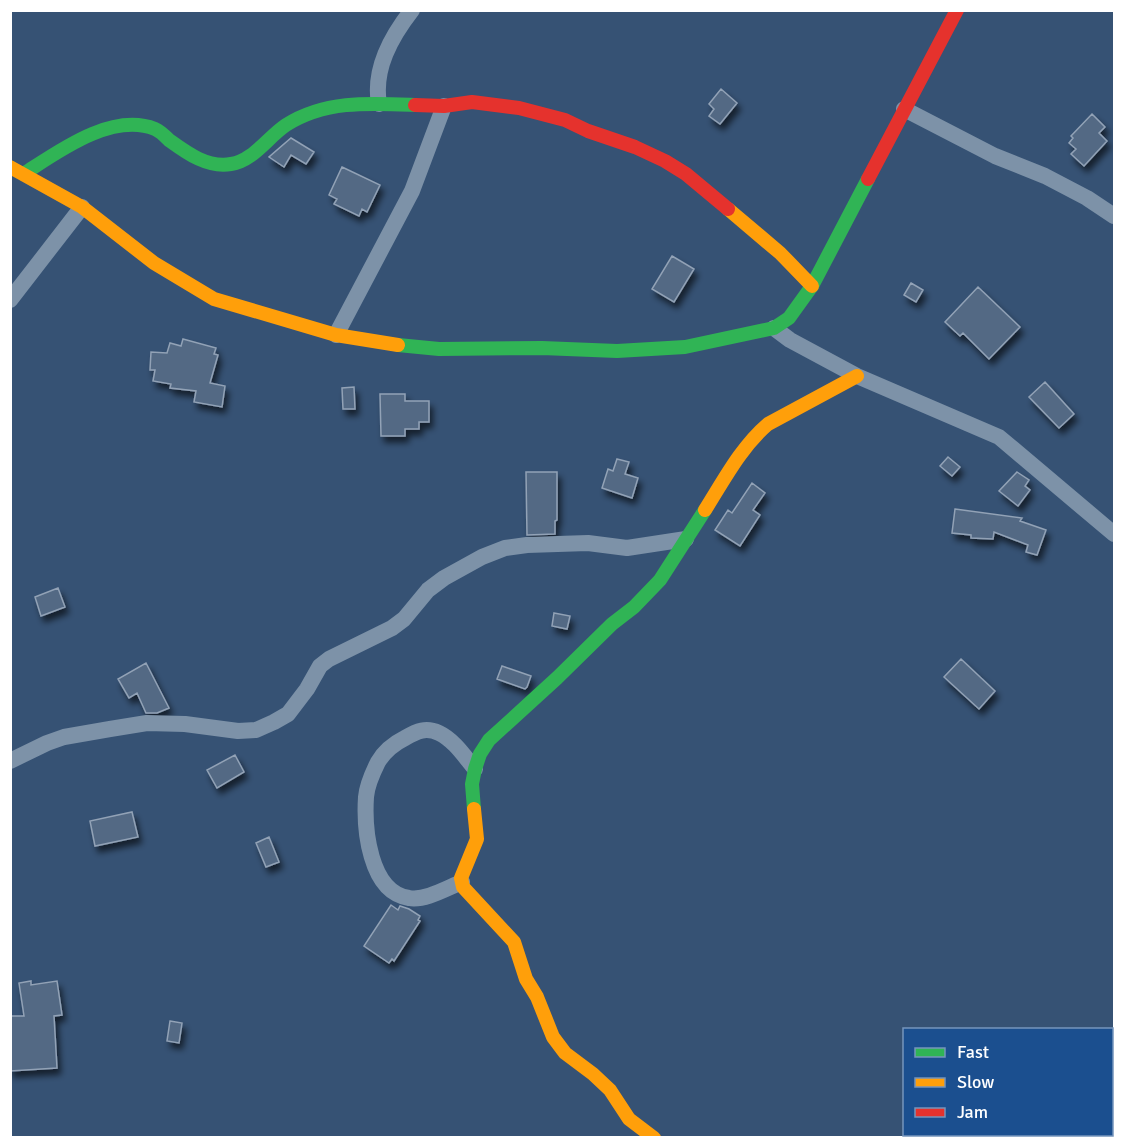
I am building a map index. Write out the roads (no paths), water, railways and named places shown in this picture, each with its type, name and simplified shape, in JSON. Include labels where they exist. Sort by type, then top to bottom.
[{"type":"street","points":[[379,104],[378,80],[388,48],[394,33],[412,10]]},
{"type":"street","points":[[10,167],[82,207],[154,262],[214,298],[336,335],[378,343],[439,349],[542,348],[616,351],[685,347],[774,328],[789,318],[812,286],[957,10]]},
{"type":"street","points":[[24,173],[71,144],[96,132],[129,125],[155,129],[174,145],[199,160],[218,165],[229,165],[243,160],[286,125],[321,109],[350,103],[444,106],[472,102],[519,108],[548,114],[666,161],[686,174],[780,253],[812,286]]},
{"type":"street","points":[[336,335],[412,191],[444,106]]},
{"type":"street","points":[[904,109],[995,156],[1045,176],[1087,198],[1114,216]]},
{"type":"street","points":[[10,300],[82,207]]},
{"type":"street","points":[[774,328],[790,340],[857,376],[999,437],[1114,534]]},
{"type":"street","points":[[654,1137],[629,1119],[610,1090],[565,1053],[553,1037],[537,997],[526,979],[514,942],[462,887],[461,878],[477,839],[472,784],[475,769],[480,754],[489,740],[612,624],[634,607],[660,580],[738,458],[756,434],[768,424],[857,376]]},
{"type":"street","points":[[10,761],[55,740],[147,723],[214,727],[238,731],[256,730],[288,714],[307,689],[320,666],[329,659],[392,628],[404,619],[428,590],[444,578],[482,557],[505,548],[588,543],[627,548],[686,539]]},
{"type":"street","points":[[462,882],[411,899],[401,896],[386,885],[373,863],[367,838],[366,795],[379,760],[395,743],[416,732],[429,729],[442,734],[475,769]]}]
